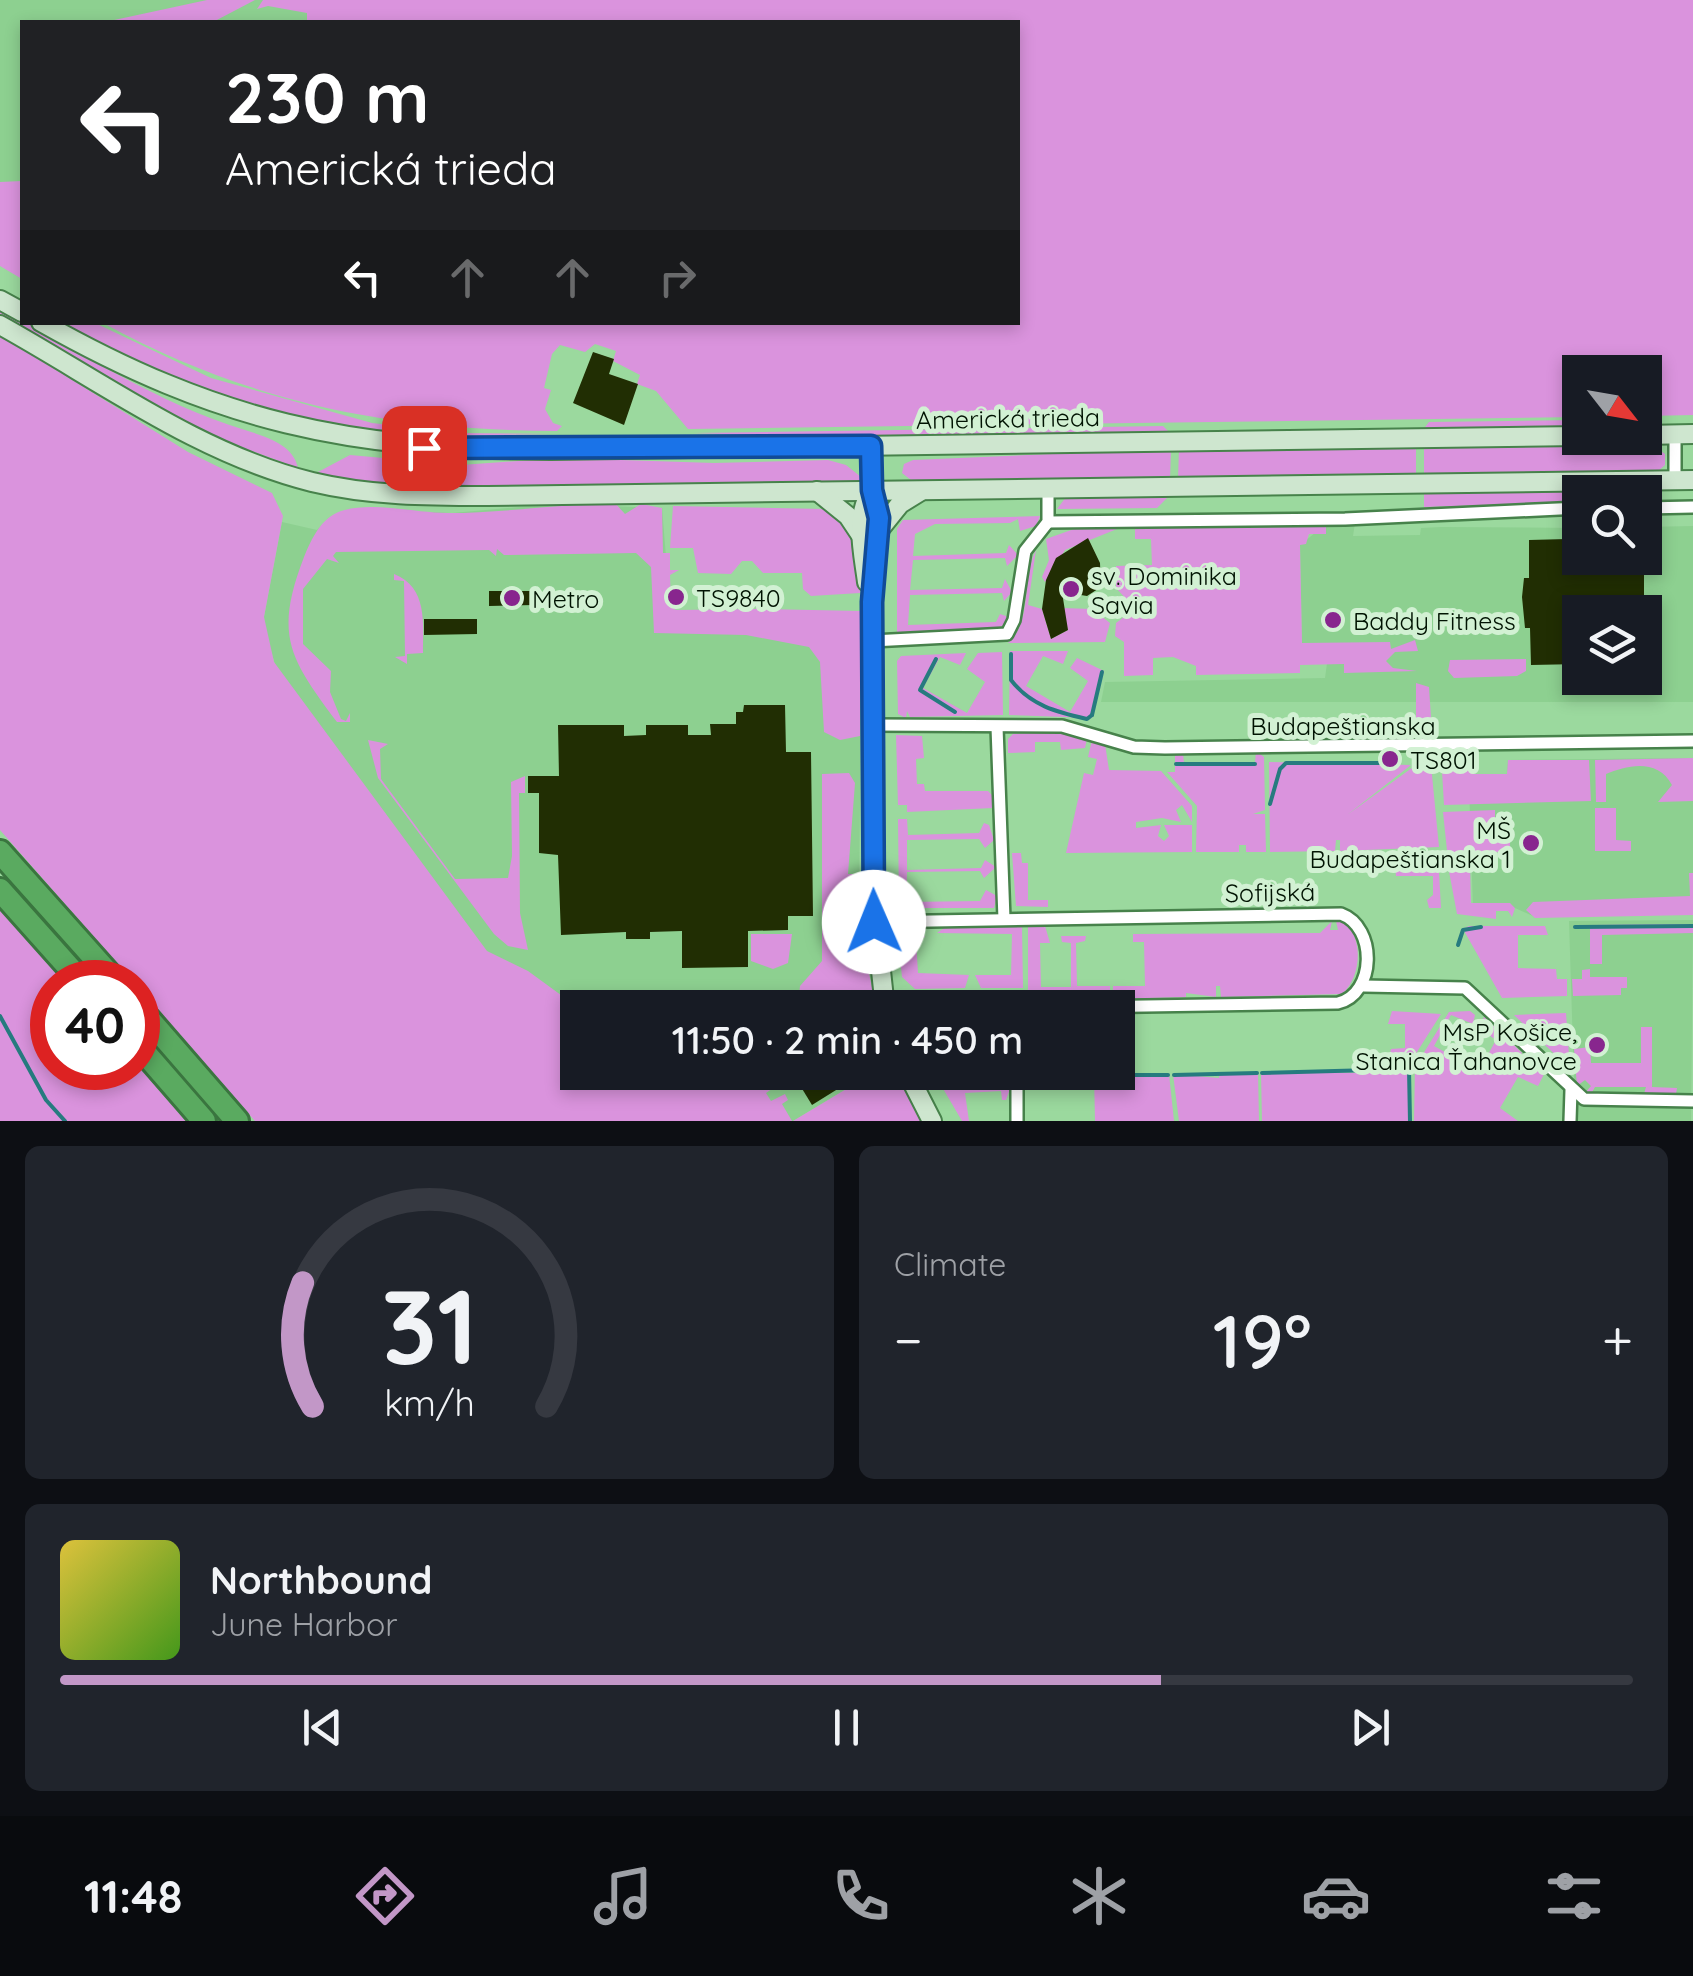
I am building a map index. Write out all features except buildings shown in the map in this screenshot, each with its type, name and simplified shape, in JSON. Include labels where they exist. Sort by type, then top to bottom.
[{"type":"highway","points":[[0,852],[96,960]]},
{"type":"highway","points":[[0,890],[62,960]]},
{"type":"highway","points":[[160,1032],[236,1121]]},
{"type":"highway","points":[[160,1070],[204,1121]]},
{"type":"street","points":[[0,325],[193,436],[312,482],[370,492],[442,496],[1684,480],[1684,434]]},
{"type":"street","name":"Americká trieda","points":[[47,325],[206,402],[359,440],[476,450],[1562,436]]},
{"type":"street","points":[[871,446],[874,922],[883,990]]},
{"type":"street","points":[[872,641],[1004,636],[1013,626],[1025,551],[1048,522],[1048,490]]},
{"type":"street","points":[[870,534],[900,504],[922,491]]},
{"type":"street","points":[[817,492],[870,534]]},
{"type":"street","points":[[1662,507],[1693,507]]},
{"type":"street","points":[[1048,522],[1345,518],[1562,509]]},
{"type":"street","name":"Budapeštianska","points":[[872,725],[1062,726],[1134,747],[1164,748],[1693,742]]},
{"type":"street","points":[[997,727],[1004,918]]},
{"type":"street","name":"Sofijská","points":[[874,922],[1341,914],[1357,922],[1363,932],[1364,986]]},
{"type":"street","points":[[1135,1006],[1338,1003],[1357,996],[1364,986],[1465,988],[1571,1090],[1596,1100],[1693,1102]]},
{"type":"street","points":[[916,1090],[932,1121]]},
{"type":"street","points":[[1016,1121],[1017,1090]]},
{"type":"street","points":[[1570,1121],[1571,1090]]},
{"type":"shaded area","points":[[0,0],[325,0],[330,20],[20,20],[20,197],[0,187]]},
{"type":"shaded area","points":[[207,0],[255,0],[217,20],[114,20]]},
{"type":"shaded area","points":[[263,0],[1693,0],[1693,415],[1662,416],[1662,355],[1562,355],[1562,417],[688,429],[656,391],[637,384],[640,375],[613,361],[616,351],[595,344],[585,352],[560,345],[552,354],[544,388],[551,390],[545,409],[553,423],[562,426],[557,431],[379,418],[268,393],[158,351],[107,325],[1020,325],[1020,20],[307,20],[307,13],[268,6],[257,9]]},
{"type":"shaded area","points":[[20,181],[20,278],[0,266],[0,182]]},
{"type":"shaded area","points":[[0,308],[20,319],[20,325],[30,325],[150,391],[278,443],[291,453],[298,468],[208,435],[0,315]]},
{"type":"shaded area","points":[[62,325],[99,325],[211,378],[372,423],[457,433],[552,434],[391,437],[259,409],[147,368]]},
{"type":"shaded area","points":[[0,335],[188,452],[272,493],[283,516],[264,617],[274,662],[487,951],[528,971],[560,994],[560,1090],[770,1090],[766,1093],[771,1101],[785,1094],[788,1100],[782,1104],[792,1121],[255,1121],[160,1013],[160,960],[114,960],[0,830]]},
{"type":"shaded area","points":[[1562,420],[1562,428],[1423,430],[1429,422]]},
{"type":"shaded area","points":[[1163,426],[1170,433],[859,438],[693,433]]},
{"type":"shaded area","points":[[1562,444],[1562,455],[1662,455],[1662,452],[1665,465],[1657,472],[1424,476],[1424,446]]},
{"type":"shaded area","points":[[1416,447],[1416,476],[1178,480],[1179,449]]},
{"type":"shaded area","points":[[1171,449],[1170,480],[915,483],[902,473],[904,464],[913,460]]},
{"type":"shaded area","points":[[350,455],[461,465],[560,458],[714,463],[828,460],[846,465],[861,477],[859,483],[404,489],[328,478],[318,472]]},
{"type":"shaded area","points":[[1562,490],[1562,503],[1424,507],[1424,492]]},
{"type":"shaded area","points":[[1169,496],[1157,508],[1057,509],[1066,497]]},
{"type":"shaded area","points":[[615,503],[625,514],[641,504],[662,508],[663,553],[670,553],[670,570],[679,570],[670,575],[671,606],[676,610],[756,609],[757,603],[763,603],[764,609],[860,611],[860,736],[840,740],[824,732],[820,662],[809,647],[746,635],[654,633],[651,567],[636,553],[504,555],[497,549],[496,556],[489,550],[336,552],[333,556],[339,563],[327,559],[303,589],[303,644],[331,671],[330,692],[341,719],[346,721],[350,713],[350,722],[337,722],[307,680],[291,645],[290,607],[304,557],[314,536],[334,514],[367,507],[448,513]]},
{"type":"shaded area","points":[[553,504],[662,508],[671,618],[862,616],[859,896],[873,990],[560,990],[560,999],[488,961],[278,675],[263,622],[282,522],[317,530],[332,516],[351,509],[452,513]]},
{"type":"shaded area","points":[[673,506],[824,509],[843,525],[855,545],[861,568],[860,593],[811,596],[803,589],[802,573],[763,573],[752,561],[742,561],[731,574],[698,573],[693,548],[670,548]]},
{"type":"shaded area","points":[[1040,516],[1036,526],[1020,531],[1018,519],[1010,523],[935,524],[915,534],[913,556],[1006,553],[1009,545],[1018,555],[1007,566],[1005,558],[913,560],[910,590],[1002,588],[1005,579],[1012,592],[1004,601],[1002,593],[910,595],[908,625],[996,622],[1000,614],[1008,622],[994,631],[897,632],[897,529],[903,520]]},
{"type":"shaded area","points":[[1326,523],[1326,534],[1309,534],[1306,544],[1300,545],[1302,643],[1390,642],[1391,649],[1415,640],[1418,651],[1395,652],[1386,661],[1393,668],[1417,671],[1344,673],[1344,664],[1300,665],[1300,673],[1196,675],[1196,666],[1173,657],[1153,658],[1153,675],[1124,676],[1124,642],[1115,636],[1116,623],[1128,614],[1130,603],[1116,588],[1116,566],[1152,565],[1151,539],[1135,539],[1135,527]]},
{"type":"shaded area","points":[[1355,523],[1353,536],[1420,535],[1421,528],[1441,527],[1562,528],[1562,575],[1662,575],[1662,527],[1693,526],[1693,702],[1101,702],[1105,682],[1325,678],[1328,656],[1302,644],[1300,545],[1326,524]]},
{"type":"shaded area","points":[[1122,527],[1065,550],[1045,582],[1042,577],[1049,560],[1046,539],[1074,529]]},
{"type":"shaded area","points":[[1036,550],[1028,605],[1042,609],[1051,639],[1068,630],[1062,608],[1092,609],[1110,623],[1105,642],[1008,643],[1021,623]]},
{"type":"shaded area","points":[[394,574],[405,580],[413,588],[421,608],[423,653],[407,654],[407,664],[395,657],[405,656],[404,581],[394,580]]},
{"type":"shaded area","points":[[1010,651],[1068,651],[1063,664],[1043,656],[1026,686],[1070,712],[1088,681],[1070,668],[1077,658],[1104,671],[1092,718],[1009,715]]},
{"type":"shaded area","points":[[1002,652],[1003,715],[910,717],[907,711],[906,718],[898,714],[897,661],[901,656],[966,653],[960,665],[940,657],[923,688],[967,713],[985,682],[967,669],[978,653]]},
{"type":"shaded area","points":[[1526,659],[1526,671],[1517,676],[1454,678],[1448,671],[1450,660]]},
{"type":"shaded area","points":[[1416,683],[1429,687],[1432,733],[1426,738],[1401,738],[1394,731],[1416,725]]},
{"type":"shaded area","points":[[1061,731],[1087,739],[1085,748],[1061,750],[1060,742],[1035,742],[1035,752],[1008,753],[1008,739],[1013,734]]},
{"type":"shaded area","points":[[896,735],[922,736],[924,758],[916,759],[917,784],[924,784],[925,791],[988,791],[993,796],[993,808],[907,812],[907,805],[898,805]]},
{"type":"shaded area","points":[[368,740],[388,744],[380,749],[381,779],[455,879],[508,878],[512,856],[511,782],[525,776],[525,793],[519,793],[520,913],[528,950],[508,946],[494,934],[378,778]]},
{"type":"shaded area","points":[[1092,740],[1105,744],[1109,770],[1161,771],[1192,806],[1192,822],[1182,805],[1176,810],[1181,822],[1162,818],[1136,822],[1136,828],[1161,825],[1158,836],[1164,841],[1169,836],[1164,825],[1192,825],[1192,852],[1066,853],[1084,773],[1093,775],[1097,759],[1088,757]]},
{"type":"shaded area","points":[[1256,751],[1264,757],[1265,810],[1253,814],[1265,814],[1266,852],[1246,852],[1246,845],[1239,845],[1239,852],[1196,852],[1197,806],[1167,772],[1175,772],[1175,755],[1183,754],[1184,763],[1255,763]]},
{"type":"shaded area","points":[[1441,754],[1458,755],[1459,765],[1472,765],[1473,774],[1507,774],[1508,760],[1589,760],[1591,801],[1444,805]]},
{"type":"shaded area","points":[[1693,758],[1693,913],[1535,917],[1515,908],[1473,909],[1469,785],[1507,777],[1508,760]]},
{"type":"shaded area","points":[[1693,758],[1693,801],[1658,802],[1672,785],[1659,771],[1642,766],[1606,774],[1606,802],[1596,802],[1595,760]]},
{"type":"shaded area","points":[[1269,762],[1411,765],[1347,815],[1416,765],[1431,765],[1439,847],[1340,851],[1340,840],[1336,840],[1335,851],[1270,852]]},
{"type":"shaded area","points":[[849,773],[855,783],[848,874],[853,874],[853,896],[872,990],[800,990],[822,961],[822,774]]},
{"type":"shaded area","points":[[1595,808],[1616,808],[1616,840],[1631,841],[1631,851],[1595,851]]},
{"type":"shaded area","points":[[1495,810],[1495,842],[1510,842],[1510,852],[1481,852],[1481,861],[1448,860],[1443,812]]},
{"type":"shaded area","points":[[898,819],[907,819],[908,835],[979,833],[984,823],[989,825],[994,840],[985,848],[979,839],[907,840],[907,870],[981,868],[985,860],[996,867],[984,878],[980,871],[907,872],[906,902],[980,901],[986,890],[997,896],[994,908],[899,908]]},
{"type":"shaded area","points":[[1012,853],[1021,853],[1022,863],[1028,863],[1028,900],[1048,900],[1048,907],[1016,906]]},
{"type":"shaded area","points":[[1379,854],[1438,855],[1441,908],[1429,908],[1427,900],[1433,895],[1433,876],[1396,876],[1395,867],[1377,868]]},
{"type":"shaded area","points":[[1470,865],[1471,903],[1510,903],[1515,908],[1512,917],[1508,911],[1496,911],[1496,919],[1457,914],[1448,866]]},
{"type":"shaded area","points":[[1689,873],[1693,873],[1693,915],[1535,918],[1526,910],[1533,902],[1690,896]]},
{"type":"shaded area","points":[[0,910],[44,960],[30,960],[30,1090],[159,1090],[186,1121],[0,1121]]},
{"type":"shaded area","points":[[1693,920],[1691,1121],[1570,1121],[1571,1090],[1564,1082],[1574,1080],[1569,921]]},
{"type":"shaded area","points":[[1332,921],[1330,930],[1338,930],[1336,921],[1345,923],[1355,939],[1356,969],[1342,994],[1221,997],[1220,986],[1216,986],[1216,997],[1186,993],[1186,997],[1135,998],[1135,990],[1113,990],[1113,986],[1145,986],[1144,942],[1133,942],[1133,934],[1320,933]]},
{"type":"shaded area","points":[[1693,924],[1693,933],[1602,935],[1602,964],[1590,964],[1590,925]]},
{"type":"shaded area","points":[[1028,925],[1045,926],[1050,943],[1040,943],[1041,987],[1071,987],[1071,943],[1062,942],[1061,936],[1086,936],[1085,941],[1076,943],[1077,986],[1110,986],[1110,990],[1028,990]]},
{"type":"shaded area","points":[[947,926],[1022,926],[1023,988],[981,988],[975,975],[1011,975],[1012,934],[937,933]]},
{"type":"shaded area","points":[[1545,926],[1548,935],[1518,935],[1518,968],[1556,969],[1557,979],[1567,979],[1567,996],[1502,998],[1463,929]]},
{"type":"shaded area","points":[[916,927],[925,937],[916,940],[918,973],[969,975],[965,988],[915,989],[902,977],[897,928]]},
{"type":"shaded area","points":[[751,934],[792,934],[788,963],[773,969],[751,961]]},
{"type":"shaded area","points":[[1590,969],[1590,977],[1627,977],[1627,988],[1621,988],[1621,995],[1573,996],[1572,979],[1582,979],[1582,970]]},
{"type":"shaded area","points":[[1392,1011],[1441,1014],[1410,1063],[1388,1064],[1391,1049],[1405,1048],[1405,1024],[1388,1024]]},
{"type":"shaded area","points":[[1470,1011],[1475,1015],[1473,1024],[1451,1015],[1434,1046],[1479,1071],[1496,1040],[1479,1028],[1484,1017],[1522,1053],[1519,1067],[1527,1071],[1532,1063],[1544,1074],[1538,1086],[1518,1077],[1500,1108],[1518,1121],[1414,1121],[1415,1067],[1449,1012]]},
{"type":"shaded area","points":[[1566,1013],[1570,1069],[1514,1015]]},
{"type":"shaded area","points":[[1641,1027],[1652,1027],[1652,1087],[1677,1088],[1676,1094],[1643,1097],[1646,1087],[1595,1087],[1590,1096],[1585,1093],[1591,1086],[1585,1080],[1577,1086],[1574,1049],[1590,1047],[1591,1063],[1641,1063]]},
{"type":"shaded area","points":[[1409,1068],[1411,1121],[1262,1121],[1261,1072],[1371,1073],[1371,1069]]},
{"type":"shaded area","points":[[1258,1072],[1259,1121],[1179,1121],[1173,1074],[1219,1078],[1220,1073]]},
{"type":"shaded area","points":[[1135,1074],[1169,1074],[1174,1121],[1095,1121],[1094,1090],[1135,1090]]},
{"type":"shaded area","points":[[701,1090],[845,1090],[793,1121]]},
{"type":"shaded area","points":[[845,1090],[907,1090],[922,1121],[793,1121]]},
{"type":"shaded area","points":[[944,1090],[1010,1090],[1006,1100],[1002,1100],[1001,1091],[965,1093],[969,1121],[962,1121]]},
{"type":"waterway","points":[[1011,654],[1011,680],[1027,696],[1065,714],[1087,719],[1092,715]]},
{"type":"waterway","points":[[936,659],[920,690],[955,712]]},
{"type":"waterway","points":[[1092,715],[1102,672]]},
{"type":"waterway","points":[[1270,804],[1280,769],[1286,763],[1393,763]]},
{"type":"waterway","points":[[1176,764],[1255,764]]},
{"type":"waterway","points":[[1575,927],[1693,926]]},
{"type":"waterway","points":[[1458,945],[1463,930],[1481,927]]},
{"type":"waterway","points":[[0,1016],[46,1100],[65,1121]]},
{"type":"waterway","points":[[1262,1073],[1409,1069],[1410,1121]]},
{"type":"waterway","points":[[1174,1075],[1257,1073]]},
{"type":"waterway","points":[[1135,1075],[1168,1075]]},
{"type":"place","name":"sv. Dominika Savia","points":[[1071,589]]},
{"type":"place","name":"TS9840","points":[[676,597]]},
{"type":"place","name":"Metro","points":[[512,598]]},
{"type":"place","name":"Baddy Fitness","points":[[1333,620]]},
{"type":"place","name":"TS801","points":[[1390,759]]},
{"type":"place","name":"MŠ Budapeštianska 1","points":[[1531,843]]},
{"type":"place","name":"MsP Košice, Stanica Ťahanovce","points":[[1597,1045]]},
{"type":"route","points":[[424,448],[871,446],[872,490],[879,518],[872,602],[874,922]]}]
